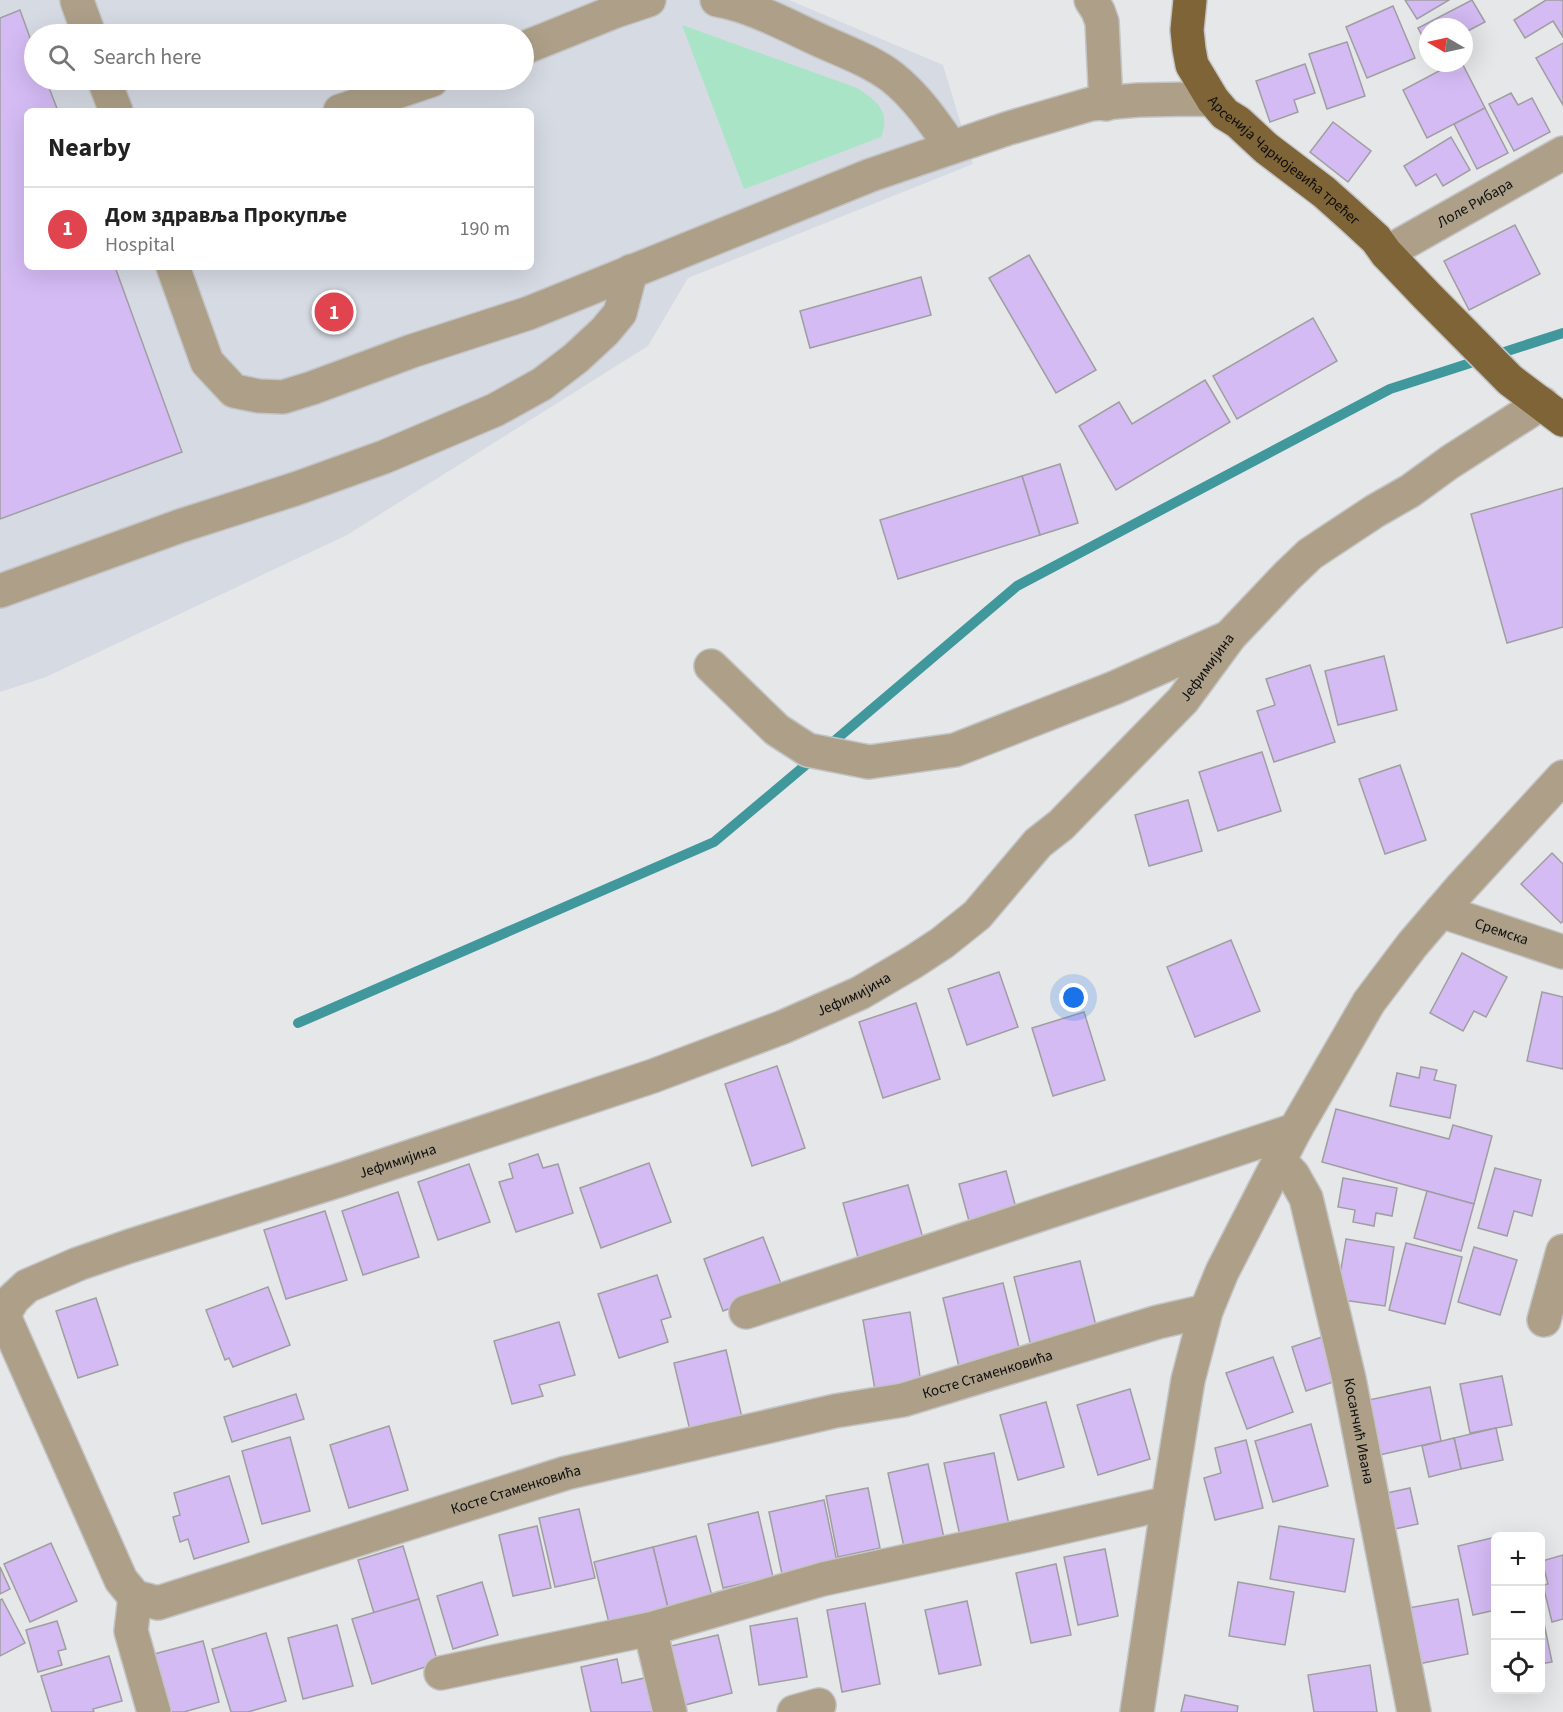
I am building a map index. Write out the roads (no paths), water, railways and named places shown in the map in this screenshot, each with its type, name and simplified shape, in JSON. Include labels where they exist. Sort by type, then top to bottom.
[{"type":"main road","name":"Арсенија Чарнојевића трећег","points":[[1190,0],[1187,30],[1192,65],[1213,100],[1225,114],[1238,122],[1266,148],[1324,192],[1352,217],[1376,239],[1427,297],[1510,380],[1553,411]]},
{"type":"street","points":[[534,44],[649,0]]},
{"type":"street","points":[[717,0],[757,12],[874,66],[893,78],[913,97],[951,147]]},
{"type":"street","points":[[1091,0],[1102,22],[1106,104]]},
{"type":"street","points":[[77,1],[85,24]]},
{"type":"street","points":[[109,90],[115,108]]},
{"type":"street","points":[[349,108],[402,90]]},
{"type":"street","points":[[174,270],[207,362],[234,391],[259,396],[283,397],[530,312],[849,183],[951,147],[1091,104],[1139,100],[1213,100]]},
{"type":"street","name":"Лоле Рибара","points":[[1386,253],[1563,153]]},
{"type":"street","points":[[0,591],[180,526],[373,461],[495,410],[542,384],[576,358],[605,331],[620,313],[631,271]]},
{"type":"street","name":"Јефимијина","points":[[2,1319],[13,1299],[27,1286],[78,1264],[653,1076],[783,1027],[884,980],[942,943],[977,915],[1038,843],[1061,825],[1183,700],[1230,636],[1310,554],[1410,491],[1459,456],[1553,411]]},
{"type":"street","points":[[711,666],[777,730],[808,750],[869,762],[955,750],[1114,688],[1230,636]]},
{"type":"street","points":[[1137,1712],[1188,1380],[1206,1311],[1222,1272],[1295,1130],[1369,1002],[1441,911],[1563,777]]},
{"type":"street","name":"Сремска","points":[[1441,911],[1563,952]]},
{"type":"street","points":[[746,1312],[1295,1130]]},
{"type":"street","name":"Косанчић Ивана","points":[[1279,1160],[1293,1174],[1306,1198],[1349,1379],[1414,1712]]},
{"type":"street","points":[[1544,1320],[1563,1251]]},
{"type":"street","name":"Косте Стаменковића","points":[[135,1597],[158,1603],[566,1473],[835,1411],[903,1400],[1158,1322],[1206,1311]]},
{"type":"street","points":[[2,1319],[121,1580],[135,1597],[131,1631],[154,1712]]},
{"type":"street","points":[[441,1673],[650,1629],[823,1579],[1168,1503]]},
{"type":"street","points":[[650,1629],[670,1712]]},
{"type":"waterway","points":[[826,748],[1017,586],[1390,389],[1563,333]]},
{"type":"waterway","points":[[298,1023],[714,842],[814,758]]},
{"type":"place","name":"Дом здравља Прокупље","points":[[334,312]]}]
